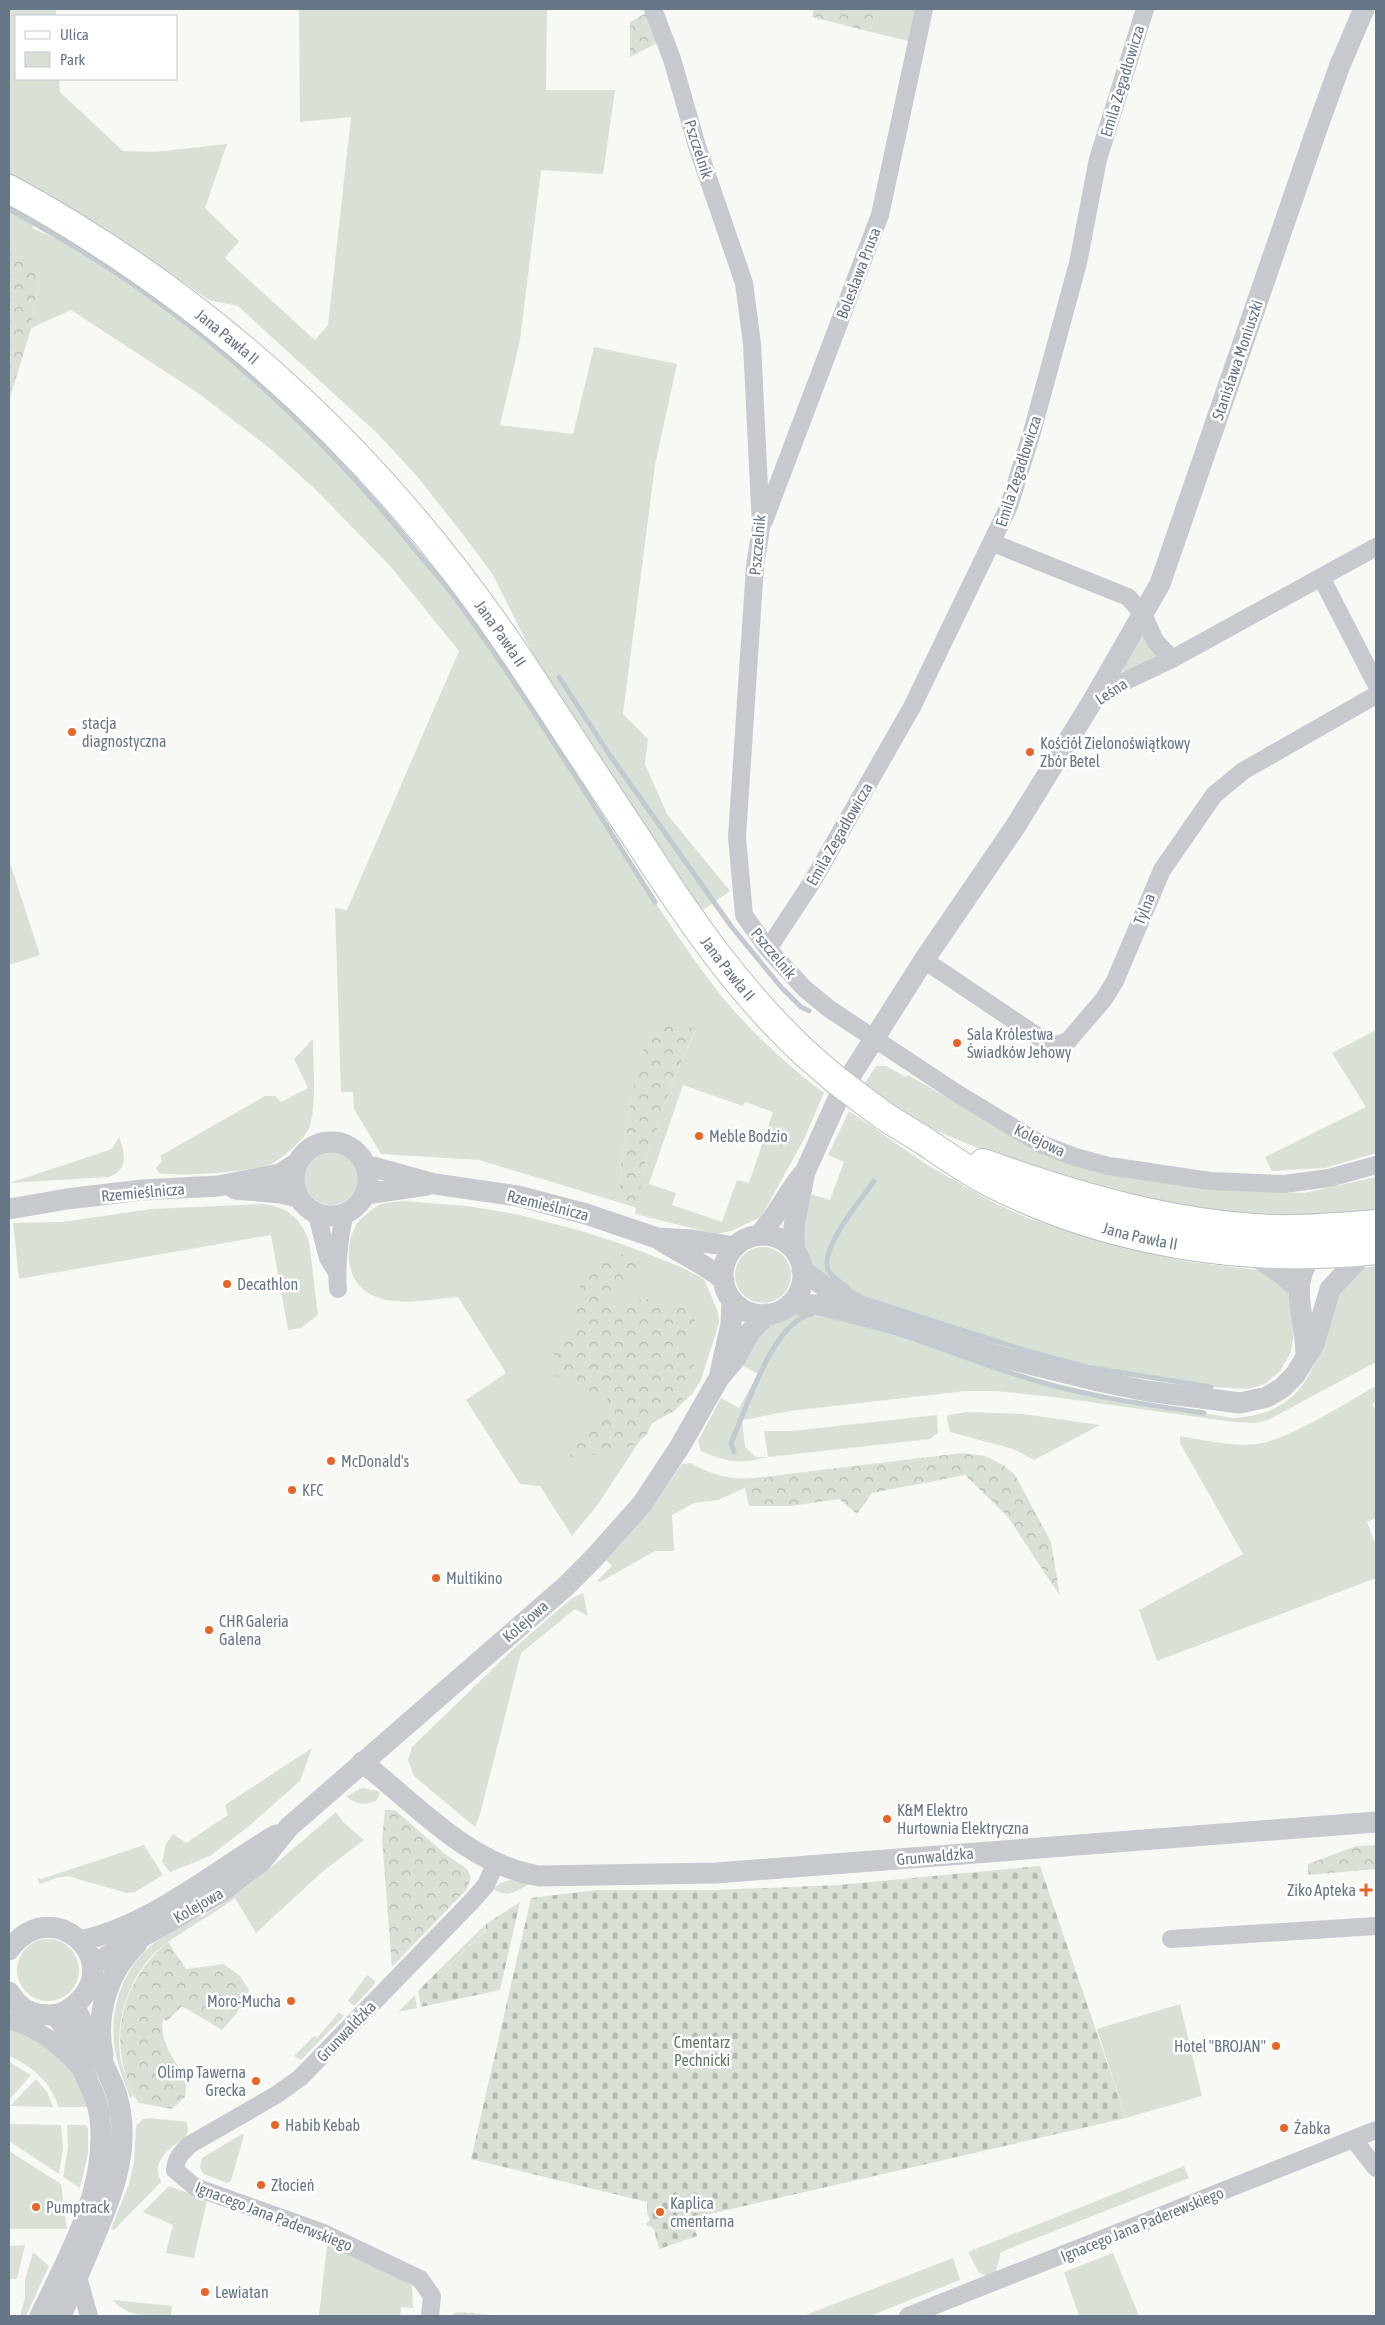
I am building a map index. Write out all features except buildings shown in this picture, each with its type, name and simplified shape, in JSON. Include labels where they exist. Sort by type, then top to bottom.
[{"type":"main road","name":"Jana Pawła II","points":[[9,189],[81,230],[139,268],[202,314],[270,370],[359,456],[409,512],[478,601],[675,897],[712,949],[768,1016],[806,1054],[836,1080],[884,1116],[978,1176],[1054,1212],[1089,1224],[1160,1241],[1251,1253],[1312,1254],[1371,1251]]},
{"type":"main road","name":"Jana Pawła II","points":[[926,1142],[1040,1183],[1141,1211],[1203,1222],[1283,1229],[1337,1228],[1376,1224]]},
{"type":"street","name":"Pszczelnik","points":[[653,9],[744,283],[752,344],[761,528],[755,566],[737,837],[744,915],[768,949],[804,988],[828,1008],[874,1038]]},
{"type":"street","name":"Bolesława Prusa","points":[[761,528],[880,215],[924,9]]},
{"type":"street","name":"Emila Zegadłowicza","points":[[768,949],[812,882],[902,724],[977,570],[993,543],[1009,506],[1032,432],[1078,263],[1098,159],[1145,9]]},
{"type":"street","name":"Stanisława Moniuszki","points":[[1092,702],[1160,584],[1314,137],[1364,9]]},
{"type":"street","points":[[993,543],[1128,597],[1143,614],[1155,641],[1172,659]]},
{"type":"street","name":"Leśna","points":[[874,1038],[924,960],[1015,827],[1092,702],[1119,684],[1324,582],[1376,547]]},
{"type":"street","points":[[1324,582],[1376,684]]},
{"type":"street","name":"Tylna","points":[[924,960],[1052,1046],[1068,1041],[1104,999],[1115,981],[1162,870],[1214,795],[1243,771],[1376,695]]},
{"type":"street","points":[[794,1250],[784,1241],[772,1236],[759,1235],[746,1239],[735,1247],[727,1258],[723,1270],[724,1280],[732,1300],[748,1312],[767,1314],[785,1308],[801,1288],[802,1270],[794,1250],[794,1226],[805,1172],[837,1102],[874,1038]]},
{"type":"street","name":"Kolejowa","points":[[874,1038],[958,1094],[1042,1144],[1109,1166],[1210,1181],[1284,1184],[1329,1178],[1376,1166]]},
{"type":"street","points":[[330,1141],[344,1144],[357,1152],[366,1165],[369,1179],[366,1194],[357,1206],[345,1214],[334,1217],[317,1215],[305,1207],[298,1197],[293,1180],[297,1163],[305,1152],[317,1144],[330,1141]]},
{"type":"street","name":"Rzemieślnicza","points":[[68,1199],[142,1190],[218,1186],[280,1174],[297,1163]]},
{"type":"street","name":"Rzemieślnicza","points":[[366,1165],[435,1184],[518,1196],[586,1214],[657,1238],[692,1240],[735,1247]]},
{"type":"street","points":[[759,1235],[774,1219],[790,1190],[805,1172]]},
{"type":"street","name":"Rzemieślnicza","points":[[366,1194],[435,1184]]},
{"type":"street","name":"Rzemieślnicza","points":[[218,1186],[254,1192],[280,1193],[298,1197]]},
{"type":"street","points":[[9,1196],[68,1199]]},
{"type":"street","points":[[9,1209],[68,1199]]},
{"type":"street","points":[[317,1215],[328,1258],[337,1280],[341,1230],[345,1214]]},
{"type":"street","points":[[1306,1358],[1305,1327],[1298,1288],[1300,1277],[1312,1254],[1337,1228]]},
{"type":"street","points":[[1283,1229],[1312,1254],[1323,1269],[1330,1289]]},
{"type":"street","name":"Rzemieślnicza","points":[[657,1238],[677,1252],[704,1264],[724,1280]]},
{"type":"street","points":[[790,1304],[817,1305],[844,1311],[875,1314],[983,1351],[1046,1369],[1125,1387],[1231,1402],[1250,1402],[1274,1393],[1296,1376],[1320,1328],[1330,1289],[1371,1251]]},
{"type":"street","points":[[1251,1253],[1282,1274],[1298,1288]]},
{"type":"street","points":[[802,1270],[824,1286],[850,1298],[875,1314]]},
{"type":"street","name":"Kolejowa","points":[[719,1378],[731,1324],[732,1300]]},
{"type":"street","name":"Kolejowa","points":[[92,1965],[223,1891],[261,1862],[289,1827],[566,1586],[593,1560],[642,1504],[679,1448],[719,1378],[736,1359],[750,1332],[767,1314]]},
{"type":"street","name":"Grunwaldzka","points":[[362,1762],[483,1858],[510,1870],[539,1876],[716,1873],[1376,1822]]},
{"type":"street","name":"Kolejowa","points":[[81,1941],[100,1936],[160,1908],[214,1877],[251,1850],[289,1827]]},
{"type":"street","name":"Grunwaldzka","points":[[175,2170],[179,2155],[191,2144],[276,2095],[300,2078],[471,1902],[486,1885],[496,1864]]},
{"type":"street","points":[[9,1950],[17,1938],[41,1926],[58,1927],[67,1930],[81,1941],[86,1948],[92,1965],[91,1983],[85,1995],[65,2011],[43,2015],[11,2006]]},
{"type":"street","points":[[1171,1939],[1376,1926]]},
{"type":"street","points":[[46,2316],[78,2277],[114,2190],[121,2160],[122,2136],[118,2103],[108,2075],[100,2041],[101,2015],[105,1994],[130,1951],[150,1932]]},
{"type":"street","points":[[11,2006],[30,2026],[48,2037],[85,2073]]},
{"type":"street","points":[[65,2011],[108,2075]]},
{"type":"street","points":[[46,2316],[91,2199],[100,2162],[100,2118],[65,2011]]},
{"type":"street","name":"Ignacego Jana Paderewskiego","points":[[908,2316],[1376,2130]]},
{"type":"street","points":[[1354,2140],[1376,2168]]},
{"type":"street","name":"Ignacego Jana Paderwskiego","points":[[175,2170],[195,2187],[322,2232],[420,2279],[432,2296],[430,2316]]},
{"type":"street","points":[[78,2277],[89,2316]]},
{"type":"green space","points":[[9,9],[56,9],[56,15],[15,15],[15,80],[59,80],[60,92],[123,151],[155,152],[227,144],[205,208],[239,241],[225,258],[315,340],[328,325],[351,117],[300,122],[299,9],[547,9],[546,90],[615,90],[603,174],[541,170],[520,340],[500,425],[573,434],[594,347],[677,364],[655,465],[623,714],[648,739],[645,764],[667,814],[730,891],[700,912],[540,669],[493,575],[416,475],[378,434],[238,306],[209,300],[109,231],[9,174]]},
{"type":"green space","points":[[814,9],[875,9],[871,32],[812,17]]},
{"type":"green space","points":[[875,9],[916,9],[908,41],[871,32]]},
{"type":"green space","points":[[648,12],[657,43],[630,57],[630,22]]},
{"type":"green space","points":[[9,204],[38,219],[32,228],[97,258],[180,317],[229,357],[322,443],[366,489],[447,587],[519,691],[662,912],[713,985],[765,1043],[824,1093],[804,1139],[761,1217],[731,1231],[716,1234],[635,1214],[644,1167],[673,1081],[696,1029],[631,1098],[622,1155],[618,1202],[479,1160],[381,1154],[354,1109],[353,1092],[341,1092],[335,908],[347,910],[459,651],[391,567],[315,489],[272,450],[198,393],[71,310],[31,328],[39,277],[9,240]],"holes":[[[683,1085],[743,1106],[745,1102],[773,1112],[749,1183],[737,1180],[722,1222],[672,1205],[676,1193],[649,1184]]]},
{"type":"green space","points":[[9,240],[39,277],[31,329],[9,401]]},
{"type":"green space","points":[[1144,636],[1158,654],[1155,659],[1124,672],[1122,668],[1139,637]]},
{"type":"green space","points":[[9,860],[40,955],[9,965]]},
{"type":"green space","points":[[658,1025],[696,1028],[673,1081],[644,1167],[637,1208],[618,1202],[622,1155],[640,1056]]},
{"type":"green space","points":[[1376,1030],[1376,1153],[1325,1168],[1272,1171],[1265,1157],[1366,1107],[1332,1053]]},
{"type":"green space","points":[[313,1039],[314,1094],[310,1126],[299,1142],[286,1154],[269,1165],[244,1170],[199,1174],[159,1173],[156,1168],[162,1161],[160,1156],[265,1096],[275,1096],[281,1102],[308,1088],[294,1059]]},
{"type":"green space","points":[[876,1066],[886,1066],[906,1077],[908,1075],[955,1102],[1109,1175],[1210,1189],[1304,1193],[1376,1177],[1376,1214],[1312,1219],[1179,1209],[1016,1164],[944,1134],[897,1110],[863,1086]]},
{"type":"green space","points":[[849,1111],[929,1166],[996,1204],[1025,1217],[1127,1249],[1190,1262],[1266,1271],[1282,1281],[1293,1304],[1295,1325],[1291,1352],[1280,1371],[1265,1384],[1249,1389],[1211,1387],[1086,1367],[1027,1351],[862,1298],[813,1266],[801,1241],[811,1194],[830,1200],[844,1162],[828,1155]]},
{"type":"green space","points":[[119,1137],[124,1155],[123,1165],[120,1170],[109,1177],[9,1183],[112,1149]]},
{"type":"green space","points":[[331,1151],[341,1153],[350,1159],[356,1168],[358,1178],[356,1188],[350,1197],[341,1203],[331,1205],[321,1203],[312,1197],[306,1188],[304,1178],[306,1168],[312,1159],[321,1153]]},
{"type":"green space","points":[[404,1201],[467,1206],[516,1214],[578,1230],[622,1244],[681,1267],[704,1279],[718,1312],[719,1323],[701,1380],[692,1394],[677,1408],[651,1421],[634,1443],[639,1442],[598,1504],[572,1536],[540,1486],[520,1484],[466,1400],[506,1373],[458,1297],[404,1302],[384,1299],[365,1291],[353,1276],[350,1266],[349,1246],[351,1236],[357,1224],[377,1206]]},
{"type":"green space","points":[[263,1204],[279,1208],[292,1215],[301,1226],[309,1241],[318,1315],[301,1328],[288,1330],[271,1235],[19,1279],[13,1223],[62,1222],[152,1209]]},
{"type":"green space","points":[[763,1247],[778,1252],[786,1260],[791,1275],[786,1290],[778,1298],[763,1303],[748,1298],[740,1290],[735,1275],[740,1260],[748,1252]]},
{"type":"green space","points":[[633,1250],[643,1259],[641,1265],[613,1301],[628,1302],[647,1299],[688,1304],[695,1320],[686,1351],[694,1364],[693,1383],[676,1410],[652,1423],[647,1434],[639,1442],[613,1453],[569,1457],[608,1399],[552,1374],[558,1364],[549,1343],[577,1324],[576,1299],[586,1267]]},
{"type":"green space","points":[[1376,1266],[1376,1362],[1268,1420],[1256,1423],[1234,1422],[1054,1397],[995,1391],[965,1391],[790,1411],[742,1420],[745,1447],[756,1457],[768,1457],[749,1461],[727,1460],[701,1451],[698,1441],[721,1398],[739,1408],[758,1374],[740,1364],[769,1320],[795,1313],[853,1322],[1019,1376],[1080,1392],[1232,1418],[1269,1410],[1295,1394],[1305,1382],[1319,1352],[1333,1300],[1361,1268]]},
{"type":"green space","points":[[1376,1386],[1376,1401],[1372,1404],[1376,1410],[1376,1518],[1367,1522],[1376,1546],[1376,1578],[1157,1661],[1139,1610],[1243,1554],[1180,1443],[1180,1436],[1237,1445],[1269,1441],[1300,1429]]},
{"type":"green space","points":[[968,1412],[1023,1414],[1100,1425],[1034,1460],[1013,1449],[950,1432],[948,1415]]},
{"type":"green space","points":[[937,1415],[938,1433],[930,1439],[768,1457],[764,1431],[792,1431]]},
{"type":"green space","points":[[962,1453],[985,1456],[1003,1465],[1015,1475],[1051,1542],[1060,1596],[1008,1517],[965,1475],[872,1493],[857,1514],[839,1499],[791,1506],[749,1506],[745,1488],[772,1476]]},
{"type":"green space","points":[[690,1463],[711,1472],[730,1477],[772,1476],[718,1500],[694,1503],[672,1515],[674,1551],[655,1551],[600,1582],[597,1581],[612,1566],[605,1559],[656,1501],[682,1464]]},
{"type":"green space","points":[[583,1593],[588,1616],[575,1609],[521,1653],[480,1814],[475,1827],[414,1776],[408,1760],[412,1747],[512,1650],[572,1598]]},
{"type":"green space","points":[[312,1748],[300,1781],[249,1826],[210,1856],[170,1872],[162,1862],[166,1844],[173,1834],[186,1843],[228,1815],[225,1805]]},
{"type":"green space","points":[[362,1788],[378,1791],[380,1793],[376,1801],[360,1803],[346,1796]]},
{"type":"green space","points":[[385,1810],[395,1810],[445,1854],[467,1869],[471,1877],[467,1889],[392,1967],[382,1839]]},
{"type":"green space","points":[[336,1812],[343,1822],[364,1840],[322,1872],[256,1933],[235,1898],[168,1942],[145,1964],[129,1992],[120,2024],[120,2056],[133,2096],[130,2098],[116,2057],[113,2028],[117,2000],[122,1986],[137,1961],[158,1940],[239,1893]]},
{"type":"green space","points":[[144,1845],[163,1875],[135,1892],[127,1893],[67,1876],[40,1884],[37,1878],[41,1879]]},
{"type":"green space","points":[[1376,1845],[1376,1869],[1308,1875],[1308,1864],[1356,1846]]},
{"type":"green space","name":"Cmentarz Pechnicki","points":[[1040,1866],[1126,2118],[692,2218],[697,2236],[659,2249],[654,2229],[646,2224],[650,2220],[647,2213],[647,2202],[471,2159],[531,1898],[596,1890],[717,1890],[839,1885]]},
{"type":"green space","points":[[511,1880],[530,1884],[512,1893],[503,1893],[493,1889],[500,1883]]},
{"type":"green space","points":[[520,1902],[500,1990],[421,2007],[418,1991],[439,1970],[445,1970],[486,1930],[486,1924]]},
{"type":"green space","points":[[486,1924],[486,1929],[445,1970],[439,1970]]},
{"type":"green space","points":[[48,1939],[60,1941],[70,1948],[77,1958],[79,1970],[77,1982],[70,1992],[60,1999],[48,2001],[36,1999],[26,1992],[19,1982],[17,1970],[19,1958],[26,1948],[36,1941]]},
{"type":"green space","points":[[168,1942],[186,1969],[224,1964],[240,1976],[249,1990],[236,2014],[222,2030],[182,2006],[167,2021],[163,2019],[162,2028],[165,2043],[187,2078],[185,2097],[172,2109],[139,2103],[131,2090],[126,2075],[120,2038],[126,2002],[133,1986],[142,1970]]},
{"type":"green space","points":[[367,1975],[375,1981],[374,1985],[354,2006],[348,2001]]},
{"type":"green space","points":[[415,1995],[417,2008],[398,2012]]},
{"type":"green space","points":[[1180,2004],[1202,2096],[1126,2118],[1097,2029]]},
{"type":"green space","points":[[339,2012],[344,2016],[301,2060],[294,2056],[314,2036],[317,2038]]},
{"type":"green space","points":[[9,2028],[47,2044],[76,2076],[88,2107],[59,2107],[40,2076],[26,2065],[9,2056]]},
{"type":"green space","points":[[9,2062],[31,2075],[9,2100]]},
{"type":"green space","points":[[36,2079],[47,2092],[53,2107],[10,2106]]},
{"type":"green space","points":[[143,2119],[187,2122],[188,2130],[185,2140],[165,2154],[159,2163],[158,2173],[161,2182],[114,2230],[111,2229],[129,2184],[134,2163],[136,2126]]},
{"type":"green space","points":[[9,2124],[61,2125],[63,2148],[59,2174],[9,2141]]},
{"type":"green space","points":[[67,2125],[85,2125],[88,2128],[88,2154],[80,2188],[63,2177],[68,2148]]},
{"type":"green space","points":[[242,2134],[244,2135],[231,2181],[227,2183],[204,2174],[200,2168],[202,2158]]},
{"type":"green space","name":"Pumptrack","points":[[9,2151],[61,2184],[67,2229],[9,2229]]},
{"type":"green space","points":[[1184,2166],[1189,2178],[1001,2252],[995,2274],[988,2276],[979,2273],[968,2252]]},
{"type":"green space","points":[[169,2186],[207,2200],[194,2258],[166,2253],[173,2225],[143,2212]]},
{"type":"green space","points":[[25,2245],[17,2279],[9,2279],[9,2246]]},
{"type":"green space","points":[[327,2245],[412,2286],[413,2308],[401,2307],[400,2316],[319,2316]]},
{"type":"green space","points":[[33,2252],[49,2266],[26,2316],[20,2316],[25,2298],[25,2280]]},
{"type":"green space","points":[[1113,2253],[1139,2316],[1079,2316],[1064,2272]]},
{"type":"green space","points":[[953,2258],[960,2280],[870,2316],[803,2316]]},
{"type":"green space","points":[[113,2300],[172,2306],[171,2316],[139,2315],[125,2310]]},
{"type":"green space","points":[[457,2312],[492,2315],[492,2316],[450,2316]]},
{"type":"waterway","points":[[9,209],[111,270],[182,320],[253,379],[321,443],[383,511],[456,599],[533,711],[655,902]]},
{"type":"waterway","points":[[559,677],[609,754],[731,926],[781,987],[801,1007],[809,1011]]},
{"type":"waterway","points":[[848,1288],[830,1273],[827,1260],[830,1249],[843,1224],[874,1181]]},
{"type":"waterway","points":[[868,1300],[1027,1351],[1086,1367],[1211,1387]]},
{"type":"waterway","points":[[734,1452],[731,1443],[762,1369],[773,1349],[798,1320],[812,1314]]},
{"type":"waterway","points":[[850,1321],[892,1332],[996,1368],[1063,1388],[1133,1402],[1204,1413]]},
{"type":"place","name":"stacja diagnostyczna","points":[[72,732]]},
{"type":"place","name":"Kościół Zielonoświątkowy Zbór Betel","points":[[1030,752]]},
{"type":"place","name":"Sala Królestwa Świadków Jehowy","points":[[957,1043]]},
{"type":"place","name":"Meble Bodzio","points":[[699,1136]]},
{"type":"place","name":"Decathlon","points":[[227,1284]]},
{"type":"place","name":"McDonald's","points":[[331,1461]]},
{"type":"place","name":"KFC","points":[[292,1490]]},
{"type":"place","name":"Multikino","points":[[436,1578]]},
{"type":"place","name":"CHR Galeria Galena","points":[[209,1630]]},
{"type":"place","name":"K&M Elektro Hurtownia Elektryczna","points":[[887,1819]]},
{"type":"place","name":"Ziko Apteka","points":[[1366,1890]]},
{"type":"place","name":"Moro-Mucha","points":[[291,2001]]},
{"type":"place","name":"Hotel \"BROJAN\"","points":[[1276,2046]]},
{"type":"place","name":"Olimp Tawerna Grecka","points":[[256,2081]]},
{"type":"place","name":"Habib Kebab","points":[[275,2125]]},
{"type":"place","name":"Żabka","points":[[1284,2128]]},
{"type":"place","name":"Złocień","points":[[261,2185]]},
{"type":"place","name":"Pumptrack","points":[[36,2207]]},
{"type":"place","name":"Kaplica cmentarna","points":[[660,2212]]},
{"type":"place","name":"Lewiatan","points":[[205,2292]]}]
